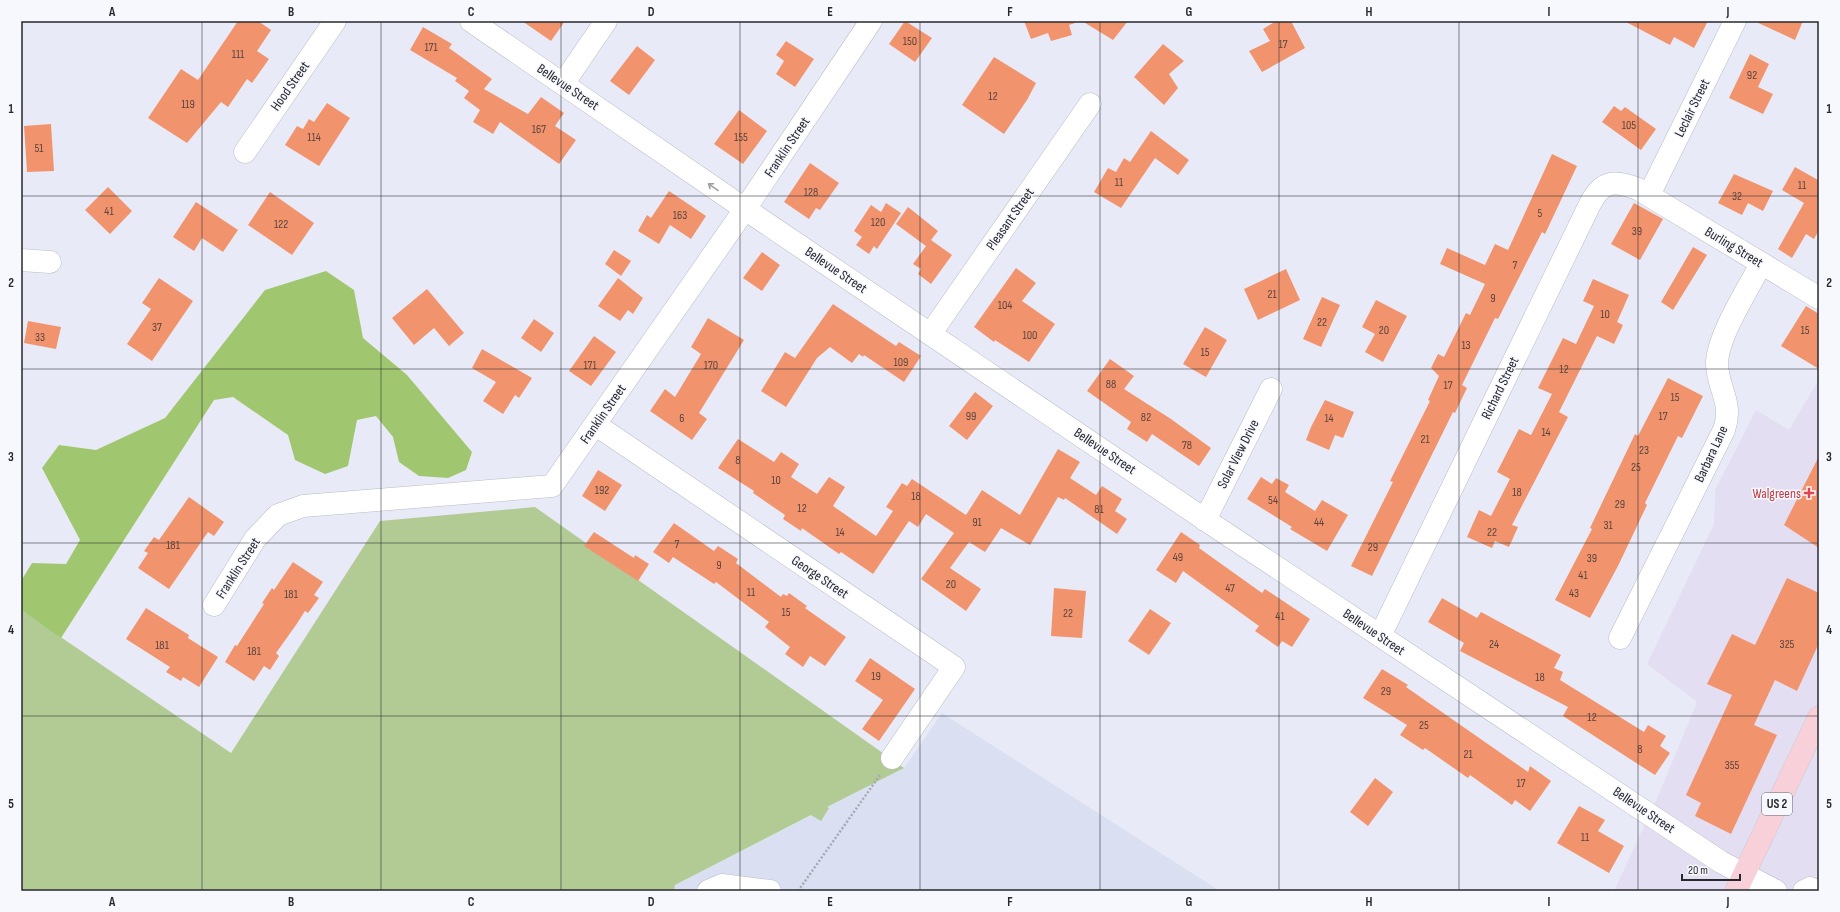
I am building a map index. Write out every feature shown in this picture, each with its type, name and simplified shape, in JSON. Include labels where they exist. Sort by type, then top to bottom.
[{"type":"main road","name":"US 2","points":[[1740,882],[1819,717]]},
{"type":"street","name":"Hood Street","points":[[245,152],[335,21]]},
{"type":"street","name":"Bellevue Street","points":[[471,21],[745,209],[1205,520],[1721,862],[1740,882],[1776,891]]},
{"type":"street","points":[[563,84],[606,21]]},
{"type":"street","name":"Franklin Street","points":[[214,605],[255,539],[278,515],[303,506],[552,486],[596,425],[745,209],[871,21]]},
{"type":"street","name":"Leclair Street","points":[[1649,195],[1735,21]]},
{"type":"street","name":"Pleasant Street","points":[[930,333],[1090,104]]},
{"type":"street","name":"Richard Street","points":[[1380,636],[1593,199],[1605,186],[1616,183],[1628,185],[1649,195]]},
{"type":"street","name":"Burling Street","points":[[1649,195],[1819,298]]},
{"type":"street","points":[[21,260],[50,262]]},
{"type":"street","name":"Barbara Lane","points":[[1620,638],[1724,430],[1728,413],[1717,362],[1719,351],[1728,327],[1762,264]]},
{"type":"street","name":"Solar View Drive","points":[[1205,520],[1271,389]]},
{"type":"street","name":"George Street","points":[[596,425],[954,667],[892,758]]},
{"type":"street","points":[[708,891],[722,885],[770,891]]},
{"type":"street","points":[[1804,891],[1810,888],[1816,891]]},
{"type":"path","points":[[798,891],[892,758]]},
{"type":"shaded area","points":[[1819,379],[1819,891],[1614,891],[1658,796],[1697,702],[1647,664],[1714,524],[1715,490],[1756,410],[1789,430]]},
{"type":"shaded area","points":[[942,713],[1220,891],[674,891],[675,885],[904,768]]},
{"type":"green space","points":[[326,271],[354,290],[363,338],[407,375],[472,452],[466,470],[448,478],[419,476],[399,462],[393,437],[376,416],[357,420],[348,466],[325,474],[295,460],[288,435],[233,397],[214,400],[61,638],[21,610],[21,581],[32,563],[66,564],[80,540],[42,468],[59,445],[96,450],[165,418],[265,290]]},
{"type":"green space","points":[[535,507],[904,768],[827,807],[829,808],[821,821],[811,815],[675,885],[674,891],[21,891],[21,610],[231,753],[380,521]]},
{"type":"building","points":[[238,21],[258,21],[271,30],[257,51],[269,59],[252,83],[247,79],[228,107],[221,102],[187,143],[148,118],[181,69],[198,80]]},
{"type":"building","points":[[522,21],[565,21],[551,41]]},
{"type":"building","points":[[905,21],[932,38],[915,62],[889,44]]},
{"type":"building","points":[[1024,21],[1075,21],[1075,23],[1069,25],[1072,35],[1051,41],[1048,33],[1031,39]]},
{"type":"building","points":[[1082,21],[1128,21],[1113,40]]},
{"type":"building","points":[[1276,21],[1291,21],[1305,48],[1262,72],[1249,51],[1270,41],[1263,29]]},
{"type":"building","points":[[1624,21],[1708,21],[1694,48],[1674,37],[1670,45]]},
{"type":"building","points":[[1754,21],[1803,21],[1795,40]]},
{"type":"building","points":[[423,27],[452,44],[449,48],[492,79],[484,89],[528,114],[541,97],[564,113],[555,126],[576,140],[559,164],[500,122],[493,134],[473,122],[480,110],[464,98],[469,91],[455,81],[457,78],[410,50]]},
{"type":"building","points":[[786,41],[814,59],[795,87],[776,74],[784,61],[776,55]]},
{"type":"building","points":[[1163,44],[1184,61],[1169,74],[1178,88],[1164,105],[1134,77]]},
{"type":"building","points":[[637,46],[655,60],[629,95],[610,81]]},
{"type":"building","points":[[1750,54],[1769,64],[1758,87],[1773,94],[1763,114],[1729,98]]},
{"type":"building","points":[[994,57],[1036,83],[1027,100],[1004,134],[962,105]]},
{"type":"building","points":[[327,103],[350,118],[319,166],[285,145],[297,126],[303,129],[309,119],[314,122]]},
{"type":"building","points":[[1614,106],[1621,111],[1625,107],[1656,129],[1641,150],[1602,122]]},
{"type":"building","points":[[739,110],[767,131],[743,164],[714,144]]},
{"type":"building","points":[[51,124],[54,171],[27,172],[24,126]]},
{"type":"building","points":[[1151,131],[1189,160],[1178,175],[1155,158],[1121,208],[1094,192],[1108,168],[1116,172],[1124,158],[1130,162]]},
{"type":"building","points":[[1552,154],[1577,166],[1545,234],[1542,232],[1498,319],[1495,318],[1462,385],[1467,388],[1455,413],[1453,412],[1372,576],[1351,566],[1393,482],[1390,481],[1430,401],[1428,400],[1439,376],[1431,368],[1438,354],[1444,357],[1466,313],[1470,315],[1485,284],[1440,264],[1447,248],[1485,265],[1495,244],[1508,250]]},
{"type":"building","points":[[810,163],[839,183],[820,210],[816,208],[809,219],[784,202]]},
{"type":"building","points":[[1795,167],[1818,180],[1819,178],[1819,230],[1814,239],[1806,234],[1792,258],[1778,249],[1804,203],[1782,190]]},
{"type":"building","points":[[1734,174],[1773,191],[1763,211],[1748,203],[1742,215],[1718,203]]},
{"type":"building","points":[[108,187],[132,211],[110,234],[85,210]]},
{"type":"building","points":[[669,191],[706,216],[691,239],[670,225],[659,244],[638,231],[647,215],[651,218]]},
{"type":"building","points":[[270,192],[314,223],[292,255],[248,225]]},
{"type":"building","points":[[196,202],[238,230],[223,252],[202,238],[194,251],[173,237]]},
{"type":"building","points":[[886,203],[901,213],[877,249],[874,246],[869,254],[856,245],[862,237],[854,231],[871,205],[881,212]]},
{"type":"building","points":[[1634,203],[1663,219],[1640,260],[1611,244]]},
{"type":"building","points":[[908,207],[938,231],[931,240],[952,255],[931,284],[918,274],[921,269],[913,264],[926,246],[896,224]]},
{"type":"building","points":[[1693,247],[1707,255],[1673,310],[1661,302]]},
{"type":"building","points":[[614,250],[631,261],[621,276],[605,264]]},
{"type":"building","points":[[762,252],[780,265],[762,291],[743,278]]},
{"type":"building","points":[[1016,268],[1036,283],[1022,301],[1055,324],[1029,362],[995,340],[994,342],[974,327]]},
{"type":"building","points":[[1286,269],[1300,300],[1258,320],[1244,289]]},
{"type":"building","points":[[159,278],[193,301],[152,361],[127,344],[151,309],[142,303]]},
{"type":"building","points":[[618,278],[643,298],[633,314],[628,310],[620,321],[598,306]]},
{"type":"building","points":[[1593,279],[1629,295],[1617,322],[1623,325],[1614,344],[1597,336],[1559,412],[1568,417],[1512,525],[1518,527],[1509,547],[1495,541],[1492,548],[1467,537],[1479,510],[1491,516],[1510,479],[1497,472],[1519,429],[1531,435],[1552,394],[1538,388],[1563,338],[1576,344],[1594,306],[1583,301]]},
{"type":"building","points":[[427,289],[464,333],[449,346],[434,328],[414,345],[392,318]]},
{"type":"building","points":[[1322,297],[1340,305],[1321,347],[1303,339]]},
{"type":"building","points":[[1376,300],[1407,316],[1383,362],[1365,352],[1375,334],[1362,327]]},
{"type":"building","points":[[833,304],[896,346],[899,342],[921,356],[904,382],[864,355],[863,357],[859,354],[852,363],[830,347],[817,358],[786,407],[761,391],[785,352],[795,358]]},
{"type":"building","points":[[1806,306],[1819,314],[1819,369],[1781,346]]},
{"type":"building","points":[[708,318],[744,340],[699,413],[707,419],[692,440],[650,411],[665,389],[675,397],[701,354],[691,347]]},
{"type":"building","points":[[534,319],[554,333],[541,352],[521,338]]},
{"type":"building","points":[[28,321],[61,327],[56,349],[24,343]]},
{"type":"building","points":[[1205,327],[1227,340],[1206,377],[1183,364]]},
{"type":"building","points":[[594,336],[616,352],[591,386],[569,371]]},
{"type":"building","points":[[482,349],[532,378],[519,398],[515,395],[503,414],[483,401],[496,382],[472,368]]},
{"type":"building","points":[[1110,359],[1134,376],[1124,389],[1171,419],[1211,448],[1199,466],[1152,434],[1147,442],[1127,429],[1131,422],[1087,391]]},
{"type":"building","points":[[1668,378],[1703,396],[1682,438],[1678,436],[1645,503],[1647,505],[1618,566],[1590,618],[1555,600],[1592,529],[1590,528],[1635,434],[1638,436]]},
{"type":"building","points":[[975,392],[993,406],[967,440],[949,426]]},
{"type":"building","points":[[1325,400],[1354,412],[1343,438],[1335,435],[1329,450],[1306,440]]},
{"type":"building","points":[[738,439],[774,462],[781,452],[799,464],[791,477],[817,494],[829,477],[845,487],[833,506],[876,536],[893,511],[886,507],[902,483],[907,486],[912,479],[966,515],[982,490],[1020,515],[1058,449],[1080,462],[1070,478],[1096,495],[1102,486],[1122,499],[1115,511],[1127,519],[1117,534],[1065,498],[1064,500],[1058,497],[1030,545],[1001,528],[985,552],[969,542],[950,568],[981,589],[966,611],[921,579],[954,533],[926,514],[918,527],[909,521],[873,574],[841,552],[839,554],[802,528],[801,531],[783,519],[785,515],[753,493],[754,491],[718,468]]},
{"type":"building","name":"Walgreens","points":[[1819,456],[1819,548],[1784,525]]},
{"type":"building","points":[[598,470],[622,485],[605,511],[582,496]]},
{"type":"building","points":[[1261,477],[1272,484],[1276,478],[1289,485],[1285,492],[1315,511],[1322,500],[1348,515],[1327,551],[1290,529],[1292,527],[1247,499]]},
{"type":"building","points":[[189,497],[224,522],[214,536],[208,532],[169,589],[138,568],[148,553],[144,551],[154,537],[159,540]]},
{"type":"building","points":[[674,523],[714,551],[718,546],[738,559],[736,563],[781,597],[783,594],[787,596],[789,593],[807,606],[805,608],[846,637],[825,666],[810,656],[803,667],[785,654],[790,647],[765,627],[769,622],[716,582],[714,584],[673,557],[669,563],[653,552]]},
{"type":"building","points":[[594,532],[634,558],[635,555],[649,564],[638,581],[584,546]]},
{"type":"building","points":[[1181,532],[1200,545],[1199,548],[1262,593],[1265,589],[1310,619],[1292,647],[1282,641],[1278,647],[1255,631],[1259,626],[1183,571],[1176,583],[1156,570]]},
{"type":"building","points":[[293,562],[323,582],[314,595],[319,598],[308,613],[305,611],[276,653],[279,656],[270,670],[264,666],[254,681],[225,662],[264,604],[262,603],[272,588],[274,590]]},
{"type":"building","points":[[1787,578],[1819,593],[1819,643],[1797,691],[1775,680],[1754,725],[1777,735],[1731,834],[1695,816],[1701,803],[1686,795],[1732,695],[1707,684],[1732,634],[1755,645]]},
{"type":"building","points":[[1054,588],[1086,591],[1082,638],[1051,636]]},
{"type":"building","points":[[1442,598],[1477,618],[1481,612],[1561,655],[1554,668],[1563,672],[1560,680],[1644,732],[1648,725],[1666,736],[1660,746],[1670,753],[1655,775],[1563,716],[1568,707],[1460,651],[1464,643],[1428,622]]},
{"type":"building","points":[[146,608],[189,635],[188,638],[218,657],[199,687],[183,677],[181,681],[166,672],[170,667],[126,639]]},
{"type":"building","points":[[1150,609],[1171,623],[1149,655],[1128,641]]},
{"type":"building","points":[[870,658],[915,689],[879,741],[862,729],[883,700],[855,681]]},
{"type":"building","points":[[1382,669],[1408,685],[1406,687],[1528,772],[1530,766],[1551,781],[1530,811],[1515,800],[1512,805],[1470,775],[1468,778],[1425,748],[1423,750],[1400,735],[1407,725],[1363,698]]},
{"type":"building","points":[[1375,778],[1393,792],[1368,826],[1350,812]]},
{"type":"building","points":[[1579,806],[1605,820],[1598,831],[1624,846],[1609,873],[1557,843]]},
{"type":"place","name":"Walgreens","points":[[1809,493]]}]
